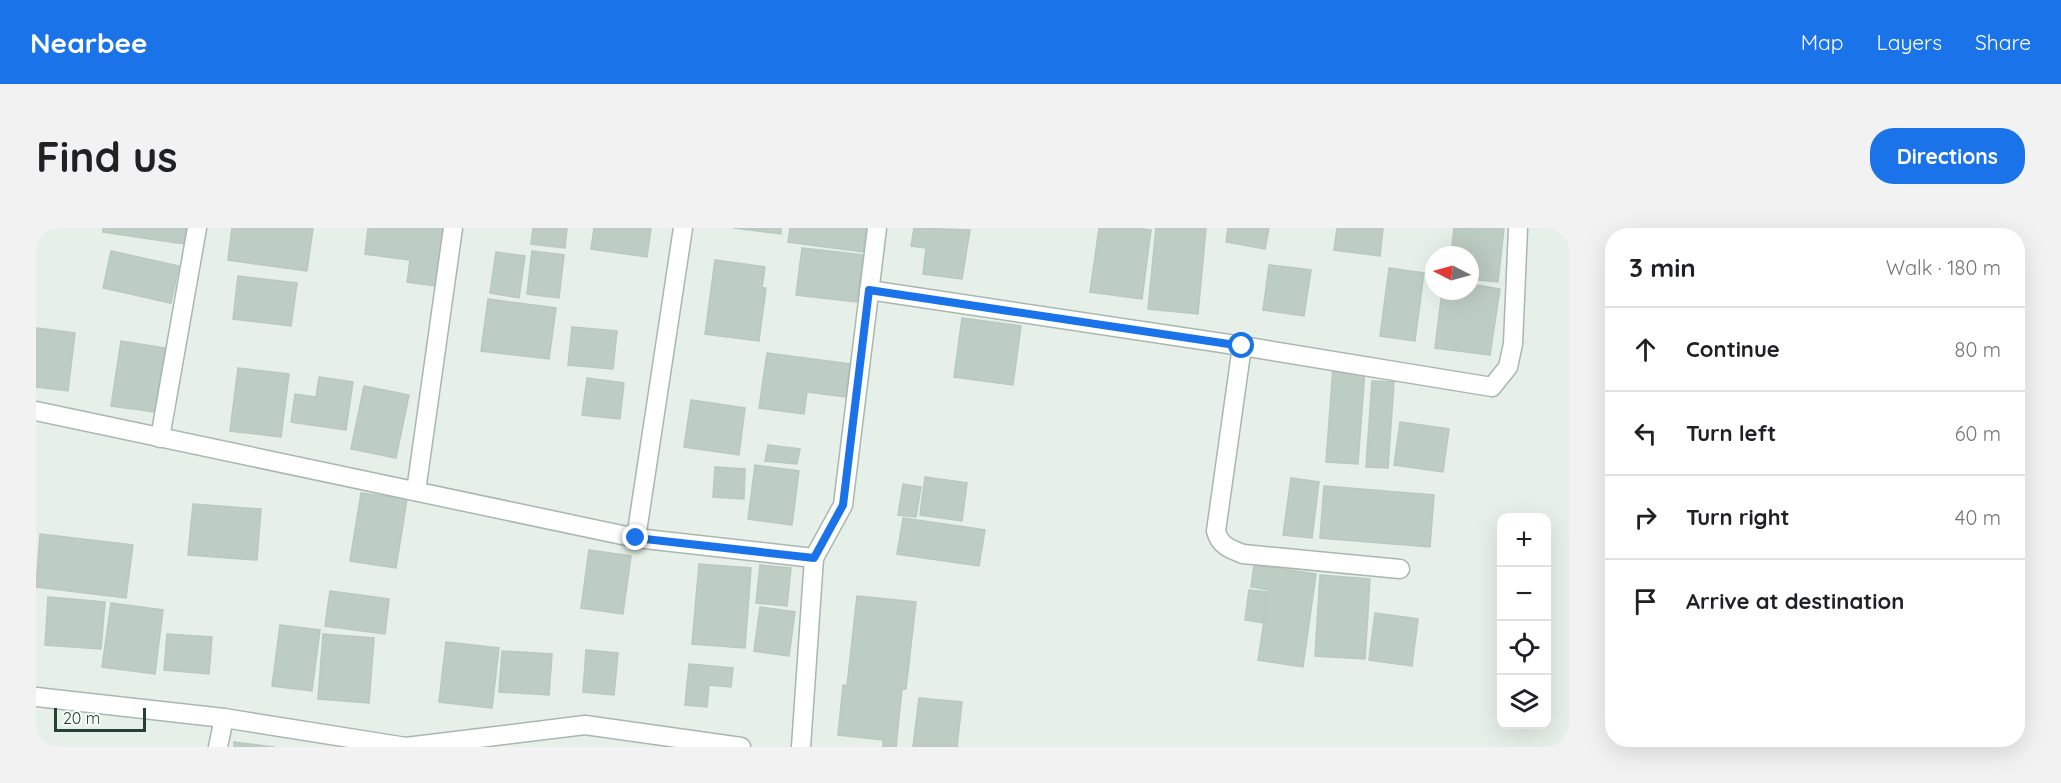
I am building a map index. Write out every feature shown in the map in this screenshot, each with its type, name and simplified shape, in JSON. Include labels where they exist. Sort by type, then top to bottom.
[{"type":"street","points":[[160,438],[197,228]]},
{"type":"street","points":[[416,491],[453,228]]},
{"type":"street","points":[[636,538],[683,228]]},
{"type":"street","points":[[801,747],[814,558],[843,505],[877,228]]},
{"type":"street","points":[[869,290],[1242,346],[1492,387],[1508,368],[1513,344],[1518,228]]},
{"type":"street","points":[[1242,346],[1216,531],[1218,540],[1227,549],[1243,554],[1400,569]]},
{"type":"street","points":[[36,411],[636,538],[814,558]]},
{"type":"street","points":[[36,697],[224,718],[406,747],[585,725],[741,747]]},
{"type":"street","points":[[218,747],[224,718]]},
{"type":"building","points":[[103,228],[186,228],[184,244],[103,232]]},
{"type":"building","points":[[232,228],[313,228],[307,271],[228,260]]},
{"type":"building","points":[[368,228],[443,228],[435,286],[407,282],[410,260],[365,254]]},
{"type":"building","points":[[533,228],[567,228],[565,248],[531,244]]},
{"type":"building","points":[[594,228],[651,228],[647,257],[591,249]]},
{"type":"building","points":[[734,228],[781,228],[781,234]]},
{"type":"building","points":[[790,228],[866,228],[863,252],[788,242]]},
{"type":"building","points":[[914,228],[970,230],[962,279],[923,274],[926,248],[911,246]]},
{"type":"building","points":[[1099,228],[1151,230],[1142,299],[1090,292]]},
{"type":"building","points":[[1156,228],[1206,228],[1198,314],[1148,309]]},
{"type":"building","points":[[1228,228],[1269,228],[1265,249],[1226,242]]},
{"type":"building","points":[[1337,228],[1383,228],[1380,256],[1334,250]]},
{"type":"building","points":[[1454,228],[1504,228],[1498,282],[1479,280],[1479,246],[1452,246]]},
{"type":"building","points":[[802,248],[863,255],[857,302],[796,295]]},
{"type":"building","points":[[111,251],[179,266],[171,303],[103,288]]},
{"type":"building","points":[[532,251],[564,255],[559,298],[527,294]]},
{"type":"building","points":[[496,252],[525,256],[519,298],[490,293]]},
{"type":"building","points":[[715,260],[765,267],[762,288],[766,288],[759,341],[705,334]]},
{"type":"building","points":[[1269,265],[1311,270],[1304,316],[1263,310]]},
{"type":"building","points":[[1389,268],[1424,273],[1415,341],[1380,336]]},
{"type":"building","points":[[238,276],[297,283],[291,326],[233,319]]},
{"type":"building","points":[[1479,286],[1500,289],[1490,355],[1435,348],[1441,300],[1479,300]]},
{"type":"building","points":[[488,299],[556,308],[549,359],[481,351]]},
{"type":"building","points":[[962,318],[1021,326],[1013,385],[954,377]]},
{"type":"building","points":[[572,327],[617,331],[613,369],[568,365]]},
{"type":"building","points":[[36,328],[75,333],[68,391],[36,387]]},
{"type":"building","points":[[121,341],[165,348],[155,412],[111,406]]},
{"type":"building","points":[[767,353],[850,364],[846,397],[807,392],[804,414],[759,408]]},
{"type":"building","points":[[1333,367],[1365,370],[1358,464],[1326,462]]},
{"type":"building","points":[[238,368],[289,374],[281,437],[230,431]]},
{"type":"building","points":[[319,377],[353,382],[346,430],[291,422],[295,394],[316,397]]},
{"type":"building","points":[[587,378],[624,383],[620,419],[582,415]]},
{"type":"building","points":[[1372,381],[1394,382],[1388,468],[1366,467]]},
{"type":"building","points":[[364,386],[409,395],[396,458],[351,449]]},
{"type":"building","points":[[691,400],[745,408],[739,455],[684,447]]},
{"type":"building","points":[[1400,422],[1449,429],[1443,472],[1394,465]]},
{"type":"building","points":[[768,445],[800,449],[797,464],[765,461]]},
{"type":"building","points":[[755,465],[799,471],[792,525],[748,519]]},
{"type":"building","points":[[715,467],[745,469],[744,499],[713,497]]},
{"type":"building","points":[[925,477],[967,483],[962,521],[920,515]]},
{"type":"building","points":[[1291,478],[1319,482],[1312,538],[1283,535]]},
{"type":"building","points":[[903,484],[921,487],[916,517],[898,515]]},
{"type":"building","points":[[1324,486],[1434,495],[1430,547],[1320,538]]},
{"type":"building","points":[[361,493],[407,499],[396,568],[350,561]]},
{"type":"building","points":[[193,504],[261,509],[257,560],[188,555]]},
{"type":"building","points":[[903,518],[985,530],[979,566],[897,554]]},
{"type":"building","points":[[40,534],[133,545],[126,598],[36,587]]},
{"type":"building","points":[[589,550],[631,556],[623,614],[581,608]]},
{"type":"building","points":[[699,564],[751,568],[745,648],[692,644]]},
{"type":"building","points":[[760,565],[791,568],[787,606],[756,603]]},
{"type":"building","points":[[1254,565],[1316,574],[1303,667],[1258,660],[1269,590],[1251,587]]},
{"type":"building","points":[[1320,575],[1370,579],[1365,659],[1315,656]]},
{"type":"building","points":[[1249,590],[1267,592],[1263,623],[1245,620]]},
{"type":"building","points":[[330,591],[389,599],[385,634],[325,626]]},
{"type":"building","points":[[857,596],[916,602],[906,689],[902,689],[896,747],[883,747],[883,740],[838,735],[843,685],[847,686]]},
{"type":"building","points":[[48,597],[105,602],[101,649],[45,645]]},
{"type":"building","points":[[111,603],[163,610],[155,674],[102,667]]},
{"type":"building","points":[[760,607],[795,612],[789,656],[754,651]]},
{"type":"building","points":[[1375,613],[1418,619],[1412,666],[1369,660]]},
{"type":"building","points":[[280,625],[320,630],[312,691],[272,686]]},
{"type":"building","points":[[167,634],[212,637],[209,674],[164,670]]},
{"type":"building","points":[[323,634],[374,638],[369,703],[318,699]]},
{"type":"building","points":[[446,642],[499,648],[492,708],[439,702]]},
{"type":"building","points":[[586,650],[618,653],[614,695],[583,692]]},
{"type":"building","points":[[502,651],[552,654],[549,695],[499,692]]},
{"type":"building","points":[[689,664],[733,668],[731,687],[709,685],[707,707],[685,705]]},
{"type":"building","points":[[919,698],[962,702],[957,747],[913,747]]},
{"type":"building","points":[[234,742],[274,747],[234,747]]},
{"type":"route","points":[[636,538],[814,558],[843,505],[869,290],[1242,346]]}]
